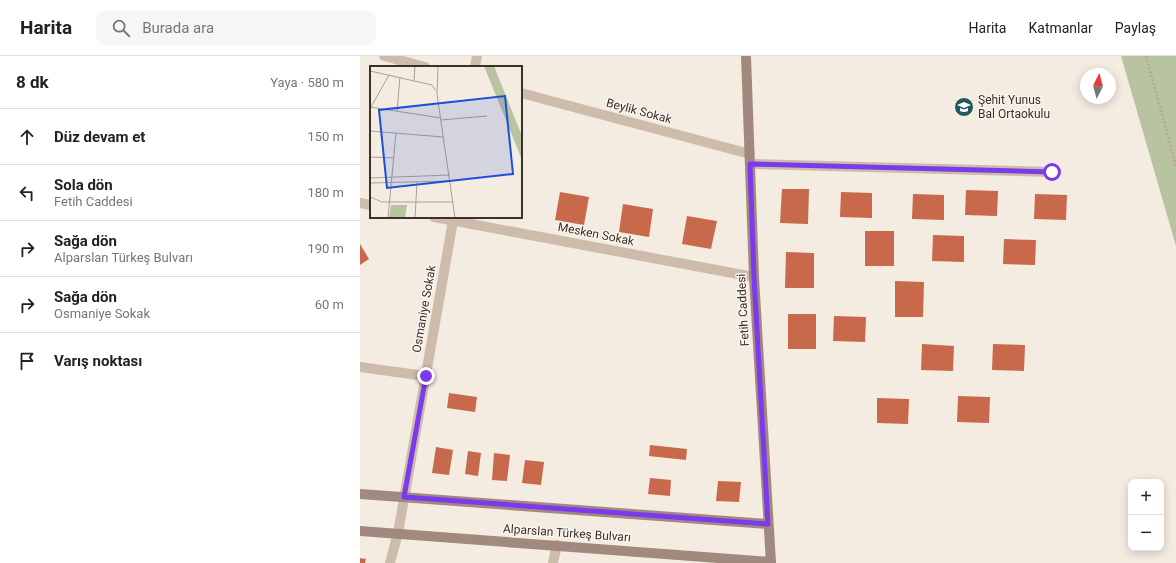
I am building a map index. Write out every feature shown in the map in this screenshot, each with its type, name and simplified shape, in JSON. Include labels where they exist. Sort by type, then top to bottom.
[{"type":"main road","name":"Fetih Caddesi","points":[[746,56],[754,277],[771,562]]},
{"type":"main road","name":"Alparslan Türkeş Bulvarı","points":[[360,494],[768,524]]},
{"type":"main road","name":"Alparslan Türkeş Bulvarı","points":[[360,531],[771,562]]},
{"type":"street","points":[[384,56],[421,66]]},
{"type":"street","points":[[475,66],[477,56]]},
{"type":"street","name":"Beylik Sokak","points":[[522,93],[750,159],[1052,172]]},
{"type":"street","points":[[360,203],[370,205]]},
{"type":"street","name":"Mesken Sokak","points":[[439,218],[754,277]]},
{"type":"street","name":"Osmaniye Sokak","points":[[390,563],[398,533],[453,221]]},
{"type":"street","points":[[360,367],[426,376]]},
{"type":"street","points":[[553,563],[557,545]]},
{"type":"path","points":[[1146,56],[1176,166]]},
{"type":"green space","points":[[1121,56],[1176,56],[1176,246]]},
{"type":"building","points":[[782,189],[809,189],[808,224],[780,223]]},
{"type":"building","points":[[966,190],[998,191],[997,216],[965,215]]},
{"type":"building","points":[[560,192],[589,197],[584,225],[555,220]]},
{"type":"building","points":[[841,192],[872,193],[872,218],[840,217]]},
{"type":"building","points":[[913,194],[944,195],[944,220],[912,219]]},
{"type":"building","points":[[1035,194],[1067,195],[1066,220],[1034,219]]},
{"type":"building","points":[[623,204],[653,209],[649,237],[619,232]]},
{"type":"building","points":[[687,216],[717,221],[711,249],[682,244]]},
{"type":"building","points":[[865,231],[894,231],[894,266],[865,266]]},
{"type":"building","points":[[933,235],[964,236],[964,262],[932,261]]},
{"type":"building","points":[[1004,239],[1036,240],[1035,265],[1003,264]]},
{"type":"building","points":[[360,244],[369,259],[360,265]]},
{"type":"building","points":[[786,252],[814,253],[814,288],[785,288]]},
{"type":"building","points":[[895,281],[924,282],[923,317],[895,317]]},
{"type":"building","points":[[788,314],[816,314],[816,349],[788,349]]},
{"type":"building","points":[[834,316],[866,317],[865,342],[833,341]]},
{"type":"building","points":[[922,344],[954,346],[953,371],[921,370]]},
{"type":"building","points":[[993,344],[1025,345],[1024,371],[992,370]]},
{"type":"building","points":[[449,393],[477,397],[475,412],[447,408]]},
{"type":"building","points":[[958,396],[990,397],[989,423],[957,422]]},
{"type":"building","points":[[877,398],[909,399],[908,424],[877,423]]},
{"type":"building","points":[[650,445],[687,449],[686,460],[649,456]]},
{"type":"building","points":[[436,447],[453,450],[449,475],[432,473]]},
{"type":"building","points":[[468,451],[481,453],[478,476],[465,474]]},
{"type":"building","points":[[494,453],[510,455],[507,481],[492,480]]},
{"type":"building","points":[[525,460],[544,462],[541,485],[522,483]]},
{"type":"building","points":[[650,478],[671,480],[670,496],[648,494]]},
{"type":"building","points":[[718,481],[741,482],[739,502],[716,501]]},
{"type":"building","points":[[360,558],[366,559],[365,563],[360,563]]},
{"type":"place","name":"Şehit Yunus Bal Ortaokulu","points":[[964,107]]},
{"type":"route","points":[[426,376],[404,497],[768,524],[754,277],[750,164],[1052,172]]}]
